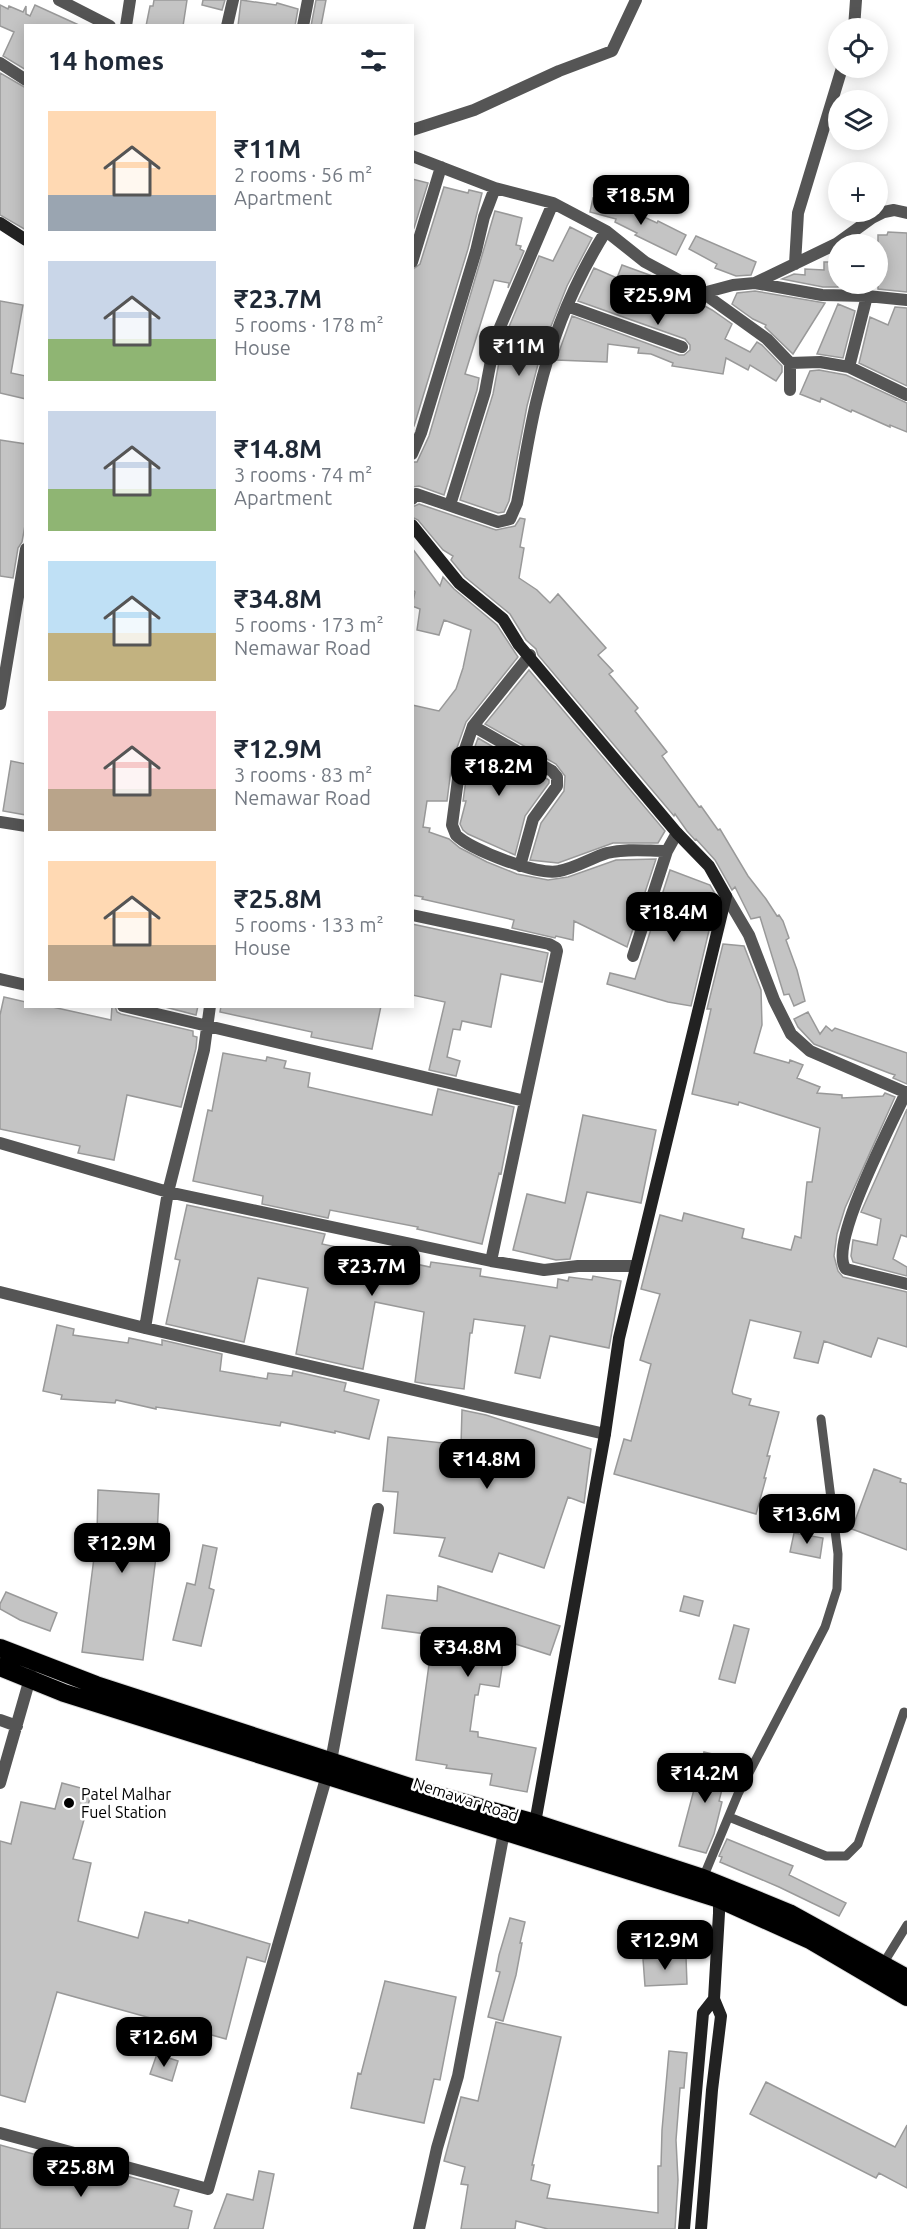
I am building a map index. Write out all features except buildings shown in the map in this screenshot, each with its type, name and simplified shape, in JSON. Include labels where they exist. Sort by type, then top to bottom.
[{"type":"highway","name":"Nemawar Road","points":[[0,1648],[64,1693],[535,1823],[789,1913],[907,1978]]},
{"type":"highway","name":"Nemawar Road","points":[[0,1667],[32,1671]]},
{"type":"highway","name":"Nemawar Road","points":[[329,1768],[504,1832],[713,1887],[907,1997]]},
{"type":"street","points":[[59,0],[106,24]]},
{"type":"street","points":[[126,24],[130,0]]},
{"type":"street","points":[[227,24],[233,0]]},
{"type":"street","points":[[303,24],[308,0]]},
{"type":"street","points":[[414,129],[474,110],[559,71],[612,51],[636,0]]},
{"type":"street","points":[[855,18],[856,0]]},
{"type":"street","points":[[0,63],[24,80]]},
{"type":"street","points":[[795,264],[798,213],[839,78]]},
{"type":"street","points":[[414,157],[495,188],[553,203],[606,231],[645,262],[703,292],[767,339],[790,363],[790,390]]},
{"type":"street","points":[[414,250],[417,231],[441,167]]},
{"type":"street","points":[[414,449],[421,433],[476,251],[483,217],[495,188]]},
{"type":"street","points":[[450,505],[485,392],[495,339],[553,203]]},
{"type":"street","points":[[755,283],[836,244],[884,212],[894,210],[907,213]]},
{"type":"street","points":[[0,223],[24,239]]},
{"type":"street","points":[[414,496],[416,494],[498,522],[510,519],[517,503],[537,397],[554,339],[584,266],[606,231]]},
{"type":"street","points":[[703,292],[755,283],[822,295],[907,300]]},
{"type":"street","points":[[849,366],[867,296]]},
{"type":"street","points":[[567,306],[682,347]]},
{"type":"street","points":[[790,363],[820,362],[849,366],[907,395]]},
{"type":"street","points":[[414,527],[459,583],[503,619],[519,645],[530,655],[677,833],[709,866],[748,935],[777,1008],[791,1034],[810,1051],[907,1092],[858,1195],[842,1259],[846,1269],[907,1284]]},
{"type":"street","points":[[0,704],[24,561]]},
{"type":"street","points":[[530,655],[473,726],[460,764],[453,812],[453,831],[458,838],[475,847],[520,866],[558,872],[606,854],[626,850],[667,851]]},
{"type":"street","points":[[473,726],[552,771],[558,777],[557,786],[533,819],[520,866]]},
{"type":"street","points":[[0,822],[24,826]]},
{"type":"street","points":[[633,956],[667,851],[677,833]]},
{"type":"street","points":[[535,1823],[605,1434],[619,1338],[726,896]]},
{"type":"street","points":[[414,915],[549,944],[556,948],[558,954],[491,1261]]},
{"type":"street","points":[[0,979],[24,985]]},
{"type":"street","points":[[132,1008],[525,1101]]},
{"type":"street","points":[[145,1328],[168,1192],[204,1050],[210,1008]]},
{"type":"street","points":[[0,1143],[168,1192],[491,1261],[544,1270],[578,1266],[636,1266]]},
{"type":"street","points":[[0,1292],[145,1328],[605,1434]]},
{"type":"street","points":[[0,2133],[208,2189],[329,1768],[378,1509]]},
{"type":"street","points":[[0,1783],[32,1671]]},
{"type":"street","points":[[0,1720],[17,1726]]},
{"type":"street","points":[[419,2229],[437,2148],[458,2076],[504,1832]]},
{"type":"street","points":[[701,2229],[712,2090],[721,2016],[714,1999],[713,1887]]},
{"type":"street","points":[[684,2229],[703,2013],[714,1999]]},
{"type":"lane","points":[[713,1887],[729,1816],[738,1794],[825,1627],[837,1589],[838,1554],[821,1419]]},
{"type":"lane","points":[[729,1816],[826,1856],[846,1856],[858,1844],[904,1712]]},
{"type":"lane","points":[[883,1964],[907,1925]]},
{"type":"place","name":"Patel Malhar Fuel Station","points":[[69,1803]]}]
